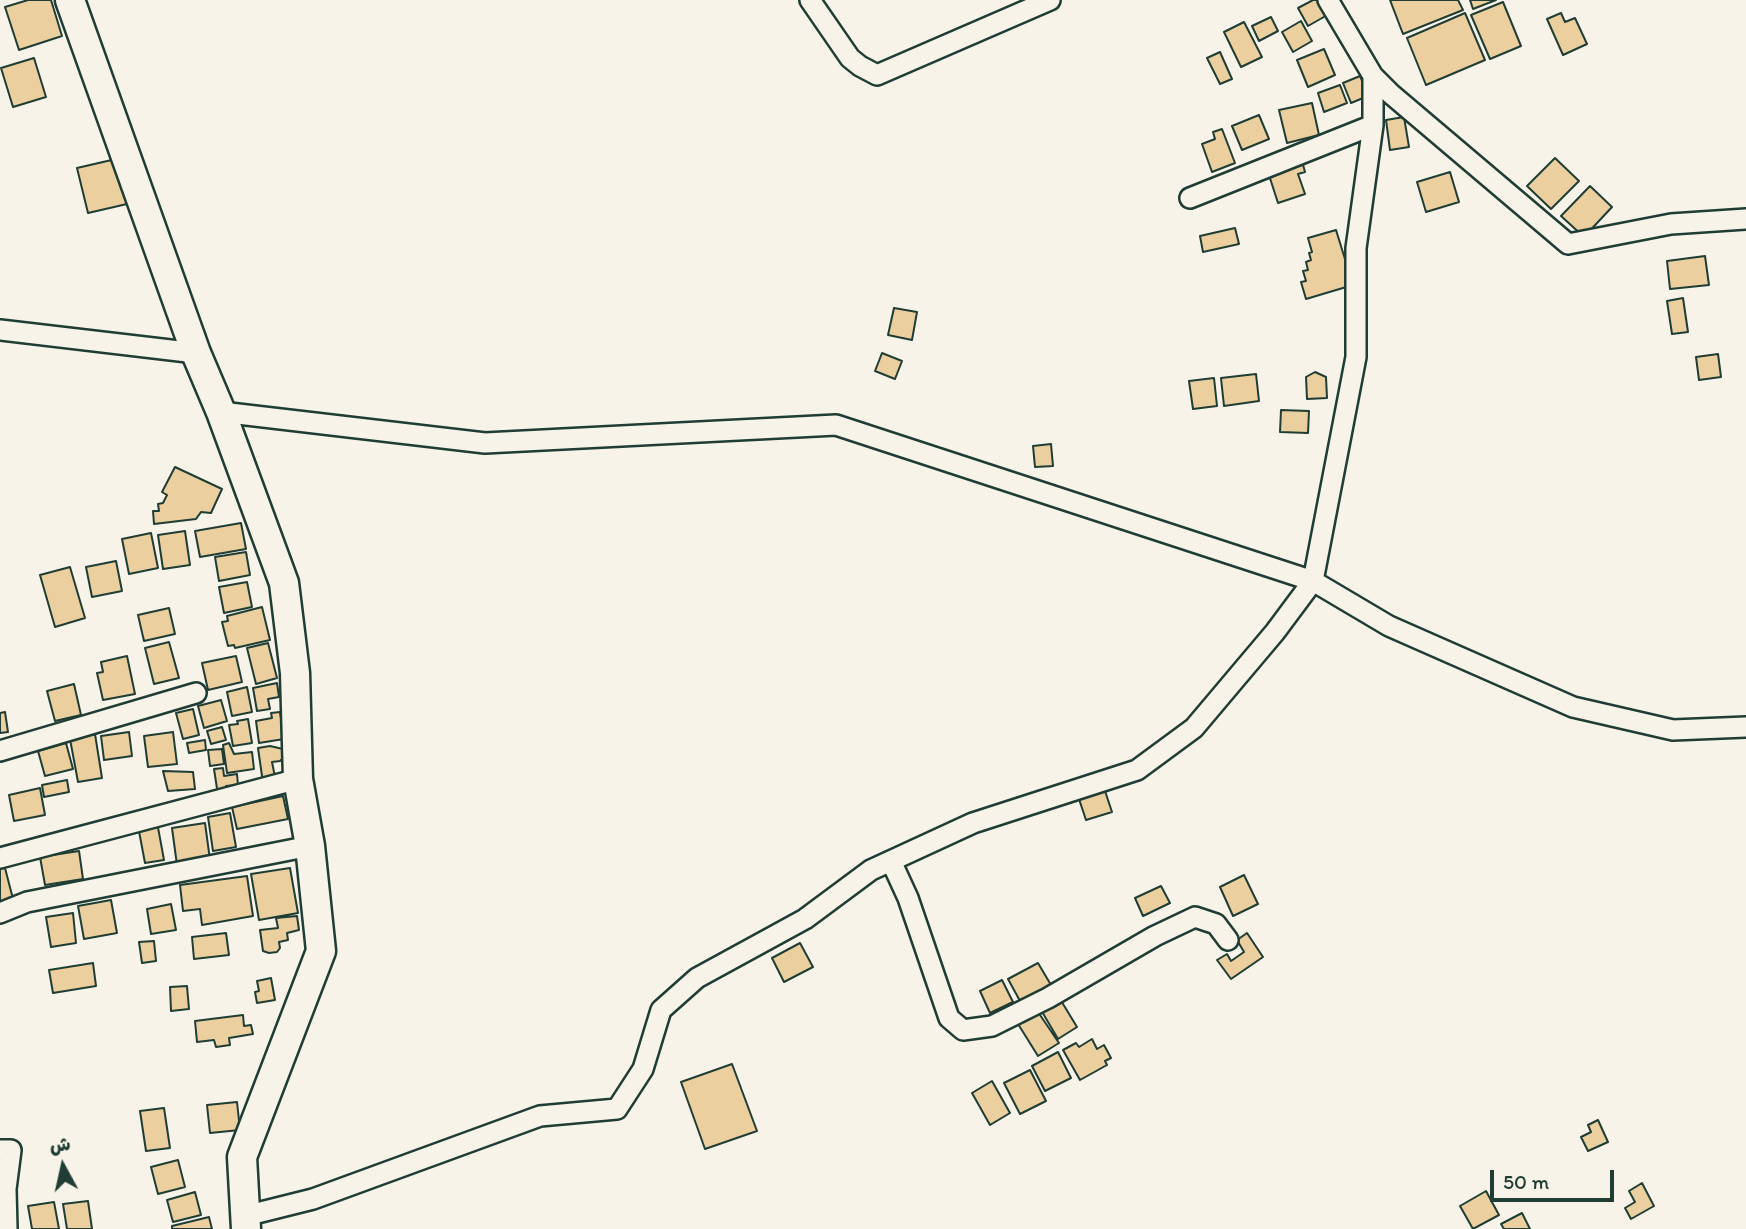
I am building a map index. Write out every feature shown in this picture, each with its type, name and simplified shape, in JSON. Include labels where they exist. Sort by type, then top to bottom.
[{"type":"street","points":[[70,0],[196,353],[221,412],[284,583],[295,673],[298,779],[310,846],[321,951],[242,1157],[245,1222],[540,1115],[617,1109],[643,1069],[661,1010],[697,978],[805,919],[871,870],[973,823],[1137,770],[1194,728],[1275,632],[1313,581],[1356,358],[1356,248],[1373,125],[1373,76]]},
{"type":"street","points":[[810,0],[850,58],[877,75],[1051,0]]},
{"type":"street","points":[[1328,0],[1373,76],[1568,244],[1671,224],[1746,219]]},
{"type":"street","points":[[1190,198],[1373,125]]},
{"type":"street","points":[[0,330],[196,353]]},
{"type":"street","points":[[221,412],[485,443],[836,425],[1313,581],[1389,626],[1573,707],[1673,730],[1746,727]]},
{"type":"street","points":[[0,751],[196,692]]},
{"type":"street","points":[[0,858],[298,779]]},
{"type":"street","points":[[0,914],[27,902],[310,846]]},
{"type":"street","points":[[891,861],[908,898],[949,1017],[963,1030],[992,1026],[1048,998],[1155,936],[1195,918],[1216,923],[1228,940]]},
{"type":"street","points":[[0,1150],[11,1150],[6,1189],[7,1229]]},
{"type":"building","points":[[28,0],[51,0],[62,36],[19,50],[5,7]]},
{"type":"building","points":[[1313,0],[1321,0],[1329,14],[1308,26],[1298,8]]},
{"type":"building","points":[[1390,0],[1458,0],[1463,10],[1403,34]]},
{"type":"building","points":[[1470,0],[1496,0],[1473,9]]},
{"type":"building","points":[[1503,2],[1521,46],[1490,59],[1471,15]]},
{"type":"building","points":[[1465,13],[1485,60],[1426,85],[1407,38]]},
{"type":"building","points":[[1561,13],[1565,22],[1575,18],[1587,44],[1563,55],[1547,19]]},
{"type":"building","points":[[1271,17],[1278,31],[1259,41],[1252,26]]},
{"type":"building","points":[[1301,21],[1312,41],[1293,52],[1282,32]]},
{"type":"building","points":[[1244,22],[1262,57],[1241,67],[1224,32]]},
{"type":"building","points":[[1324,49],[1335,75],[1308,87],[1297,60]]},
{"type":"building","points":[[1220,52],[1232,79],[1220,84],[1207,58]]},
{"type":"building","points":[[34,58],[46,97],[13,107],[1,68]]},
{"type":"building","points":[[1360,76],[1368,96],[1351,103],[1343,83]]},
{"type":"building","points":[[1340,85],[1347,103],[1324,112],[1318,93]]},
{"type":"building","points":[[1312,103],[1319,135],[1287,143],[1279,110]]},
{"type":"building","points":[[1259,115],[1269,139],[1242,150],[1232,126]]},
{"type":"building","points":[[1404,117],[1409,147],[1390,150],[1386,120]]},
{"type":"building","points":[[1222,129],[1235,163],[1212,172],[1202,144],[1215,139],[1213,132]]},
{"type":"building","points":[[1555,158],[1579,181],[1551,209],[1527,186]]},
{"type":"building","points":[[116,159],[127,204],[88,213],[77,168]]},
{"type":"building","points":[[1302,161],[1305,172],[1298,174],[1305,194],[1278,203],[1268,172]]},
{"type":"building","points":[[1450,172],[1459,202],[1426,212],[1417,182]]},
{"type":"building","points":[[1590,186],[1612,207],[1584,237],[1561,216]]},
{"type":"building","points":[[1235,228],[1239,244],[1203,252],[1200,236]]},
{"type":"building","points":[[1336,230],[1353,285],[1306,299],[1301,282],[1306,281],[1303,271],[1308,270],[1306,262],[1311,260],[1308,238]]},
{"type":"building","points":[[1705,256],[1709,285],[1670,289],[1667,261]]},
{"type":"building","points":[[1683,298],[1688,332],[1672,334],[1667,301]]},
{"type":"building","points":[[894,308],[917,312],[912,340],[888,335]]},
{"type":"building","points":[[882,353],[902,361],[895,379],[875,371]]},
{"type":"building","points":[[1718,354],[1721,377],[1699,380],[1696,357]]},
{"type":"building","points":[[1315,372],[1326,377],[1327,398],[1307,399],[1306,377]]},
{"type":"building","points":[[1256,374],[1259,401],[1224,406],[1221,378]]},
{"type":"building","points":[[1214,378],[1217,406],[1193,409],[1189,381]]},
{"type":"building","points":[[1281,410],[1309,411],[1308,433],[1280,432]]},
{"type":"building","points":[[1051,444],[1053,466],[1035,467],[1033,446]]},
{"type":"building","points":[[175,467],[222,489],[211,513],[201,512],[196,519],[154,524],[153,511],[159,511],[158,504],[163,503],[167,495],[162,492]]},
{"type":"building","points":[[241,523],[246,549],[200,557],[195,531]]},
{"type":"building","points":[[185,531],[190,565],[163,569],[158,535]]},
{"type":"building","points":[[151,533],[158,568],[129,574],[122,539]]},
{"type":"building","points":[[246,552],[250,575],[219,581],[215,557]]},
{"type":"building","points":[[116,561],[122,591],[92,597],[86,567]]},
{"type":"building","points":[[70,567],[85,618],[55,627],[40,575]]},
{"type":"building","points":[[247,582],[252,607],[224,613],[219,587]]},
{"type":"building","points":[[262,607],[270,640],[235,648],[234,645],[228,646],[222,622],[228,621],[227,616]]},
{"type":"building","points":[[169,608],[175,634],[144,641],[138,615]]},
{"type":"building","points":[[169,642],[179,678],[154,684],[145,648]]},
{"type":"building","points":[[268,643],[277,678],[256,684],[247,648]]},
{"type":"building","points":[[127,656],[135,694],[103,700],[97,673],[103,672],[101,662]]},
{"type":"building","points":[[236,656],[242,682],[208,690],[202,663]]},
{"type":"building","points":[[277,683],[279,697],[268,699],[270,709],[257,711],[253,688]]},
{"type":"building","points":[[74,684],[81,715],[55,721],[47,691]]},
{"type":"building","points":[[247,687],[252,712],[232,716],[227,692]]},
{"type":"building","points":[[221,700],[227,721],[204,728],[198,706]]},
{"type":"building","points":[[193,709],[199,735],[183,739],[176,713]]},
{"type":"building","points":[[5,712],[8,732],[0,733],[0,713]]},
{"type":"building","points":[[280,712],[284,739],[259,743],[256,721],[272,718],[271,713]]},
{"type":"building","points":[[248,719],[252,743],[233,746],[229,725]]},
{"type":"building","points":[[222,727],[226,740],[211,744],[207,731]]},
{"type":"building","points":[[129,732],[132,756],[104,760],[101,736]]},
{"type":"building","points":[[173,732],[177,764],[148,767],[144,736]]},
{"type":"building","points":[[95,734],[102,778],[78,782],[70,739]]},
{"type":"building","points":[[205,740],[206,750],[189,753],[187,743]]},
{"type":"building","points":[[66,743],[73,769],[45,776],[38,751]]},
{"type":"building","points":[[229,743],[234,754],[252,752],[254,769],[227,773],[223,745]]},
{"type":"building","points":[[270,746],[283,749],[284,757],[280,761],[272,762],[276,782],[263,783],[258,748]]},
{"type":"building","points":[[222,749],[224,764],[210,766],[208,750]]},
{"type":"building","points":[[223,768],[224,776],[237,774],[238,785],[226,786],[227,794],[218,795],[214,769]]},
{"type":"building","points":[[163,771],[193,772],[195,789],[168,791]]},
{"type":"building","points":[[67,780],[69,792],[44,797],[42,785]]},
{"type":"building","points":[[40,788],[45,815],[14,821],[9,795]]},
{"type":"building","points":[[1105,791],[1112,812],[1086,820],[1079,799]]},
{"type":"building","points":[[283,796],[288,819],[237,829],[232,807]]},
{"type":"building","points":[[230,813],[236,847],[213,851],[208,817]]},
{"type":"building","points":[[157,822],[164,860],[145,863],[138,826]]},
{"type":"building","points":[[205,823],[210,860],[177,865],[172,828]]},
{"type":"building","points":[[79,851],[83,879],[45,885],[40,857]]},
{"type":"building","points":[[5,868],[13,899],[0,902],[0,869]]},
{"type":"building","points":[[290,868],[298,913],[259,920],[251,874]]},
{"type":"building","points":[[1244,875],[1258,904],[1233,916],[1220,887]]},
{"type":"building","points":[[247,876],[253,916],[202,925],[200,909],[183,911],[180,885]]},
{"type":"building","points":[[1161,886],[1170,903],[1143,916],[1135,898]]},
{"type":"building","points":[[111,900],[117,933],[84,939],[78,906]]},
{"type":"building","points":[[171,904],[176,930],[151,934],[147,909]]},
{"type":"building","points":[[73,913],[76,943],[51,947],[46,917]]},
{"type":"building","points":[[297,916],[299,930],[287,933],[288,940],[279,942],[280,948],[277,952],[263,951],[260,930],[278,928],[276,918]]},
{"type":"building","points":[[226,933],[229,955],[194,959],[192,937]]},
{"type":"building","points":[[1247,933],[1263,957],[1231,979],[1217,960],[1227,954],[1231,961],[1244,952],[1237,940]]},
{"type":"building","points":[[154,941],[156,961],[142,963],[139,942]]},
{"type":"building","points":[[800,943],[813,967],[784,982],[772,958]]},
{"type":"building","points":[[93,963],[96,986],[53,993],[49,970]]},
{"type":"building","points":[[1038,963],[1051,985],[1020,1001],[1008,979]]},
{"type":"building","points":[[271,978],[275,1000],[257,1003],[257,981]]},
{"type":"building","points":[[1002,980],[1013,1002],[990,1013],[980,991]]},
{"type":"building","points":[[187,986],[189,1009],[171,1011],[170,987]]},
{"type":"building","points":[[1060,999],[1077,1027],[1058,1039],[1041,1010]]},
{"type":"building","points":[[1038,1012],[1059,1043],[1038,1056],[1018,1024]]},
{"type":"building","points":[[243,1015],[244,1026],[251,1025],[253,1034],[229,1038],[230,1045],[216,1047],[214,1040],[197,1042],[195,1021]]},
{"type":"building","points":[[1092,1039],[1097,1049],[1104,1045],[1111,1058],[1105,1061],[1107,1065],[1080,1080],[1063,1050],[1076,1043],[1079,1047]]},
{"type":"building","points":[[1058,1052],[1071,1078],[1045,1091],[1032,1066]]},
{"type":"building","points":[[732,1064],[757,1131],[705,1149],[681,1082]]},
{"type":"building","points":[[1030,1070],[1046,1101],[1020,1114],[1004,1083]]},
{"type":"building","points":[[992,1081],[1010,1113],[990,1125],[972,1093]]},
{"type":"building","points":[[237,1102],[240,1130],[210,1133],[207,1105]]},
{"type":"building","points":[[164,1108],[170,1148],[146,1151],[140,1111]]},
{"type":"building","points":[[1598,1120],[1608,1142],[1588,1151],[1581,1137],[1591,1132],[1588,1125]]},
{"type":"building","points":[[178,1160],[185,1187],[158,1194],[151,1167]]},
{"type":"building","points":[[1642,1183],[1654,1206],[1631,1219],[1625,1208],[1635,1202],[1629,1191]]},
{"type":"building","points":[[1486,1191],[1499,1215],[1473,1229],[1460,1206]]},
{"type":"building","points":[[195,1192],[201,1215],[173,1222],[167,1200]]},
{"type":"building","points":[[88,1201],[92,1229],[67,1229],[63,1204]]},
{"type":"building","points":[[54,1202],[59,1229],[32,1229],[28,1206]]},
{"type":"building","points":[[1522,1213],[1530,1229],[1504,1229],[1501,1224]]},
{"type":"building","points":[[209,1217],[212,1229],[172,1229],[172,1226]]}]
